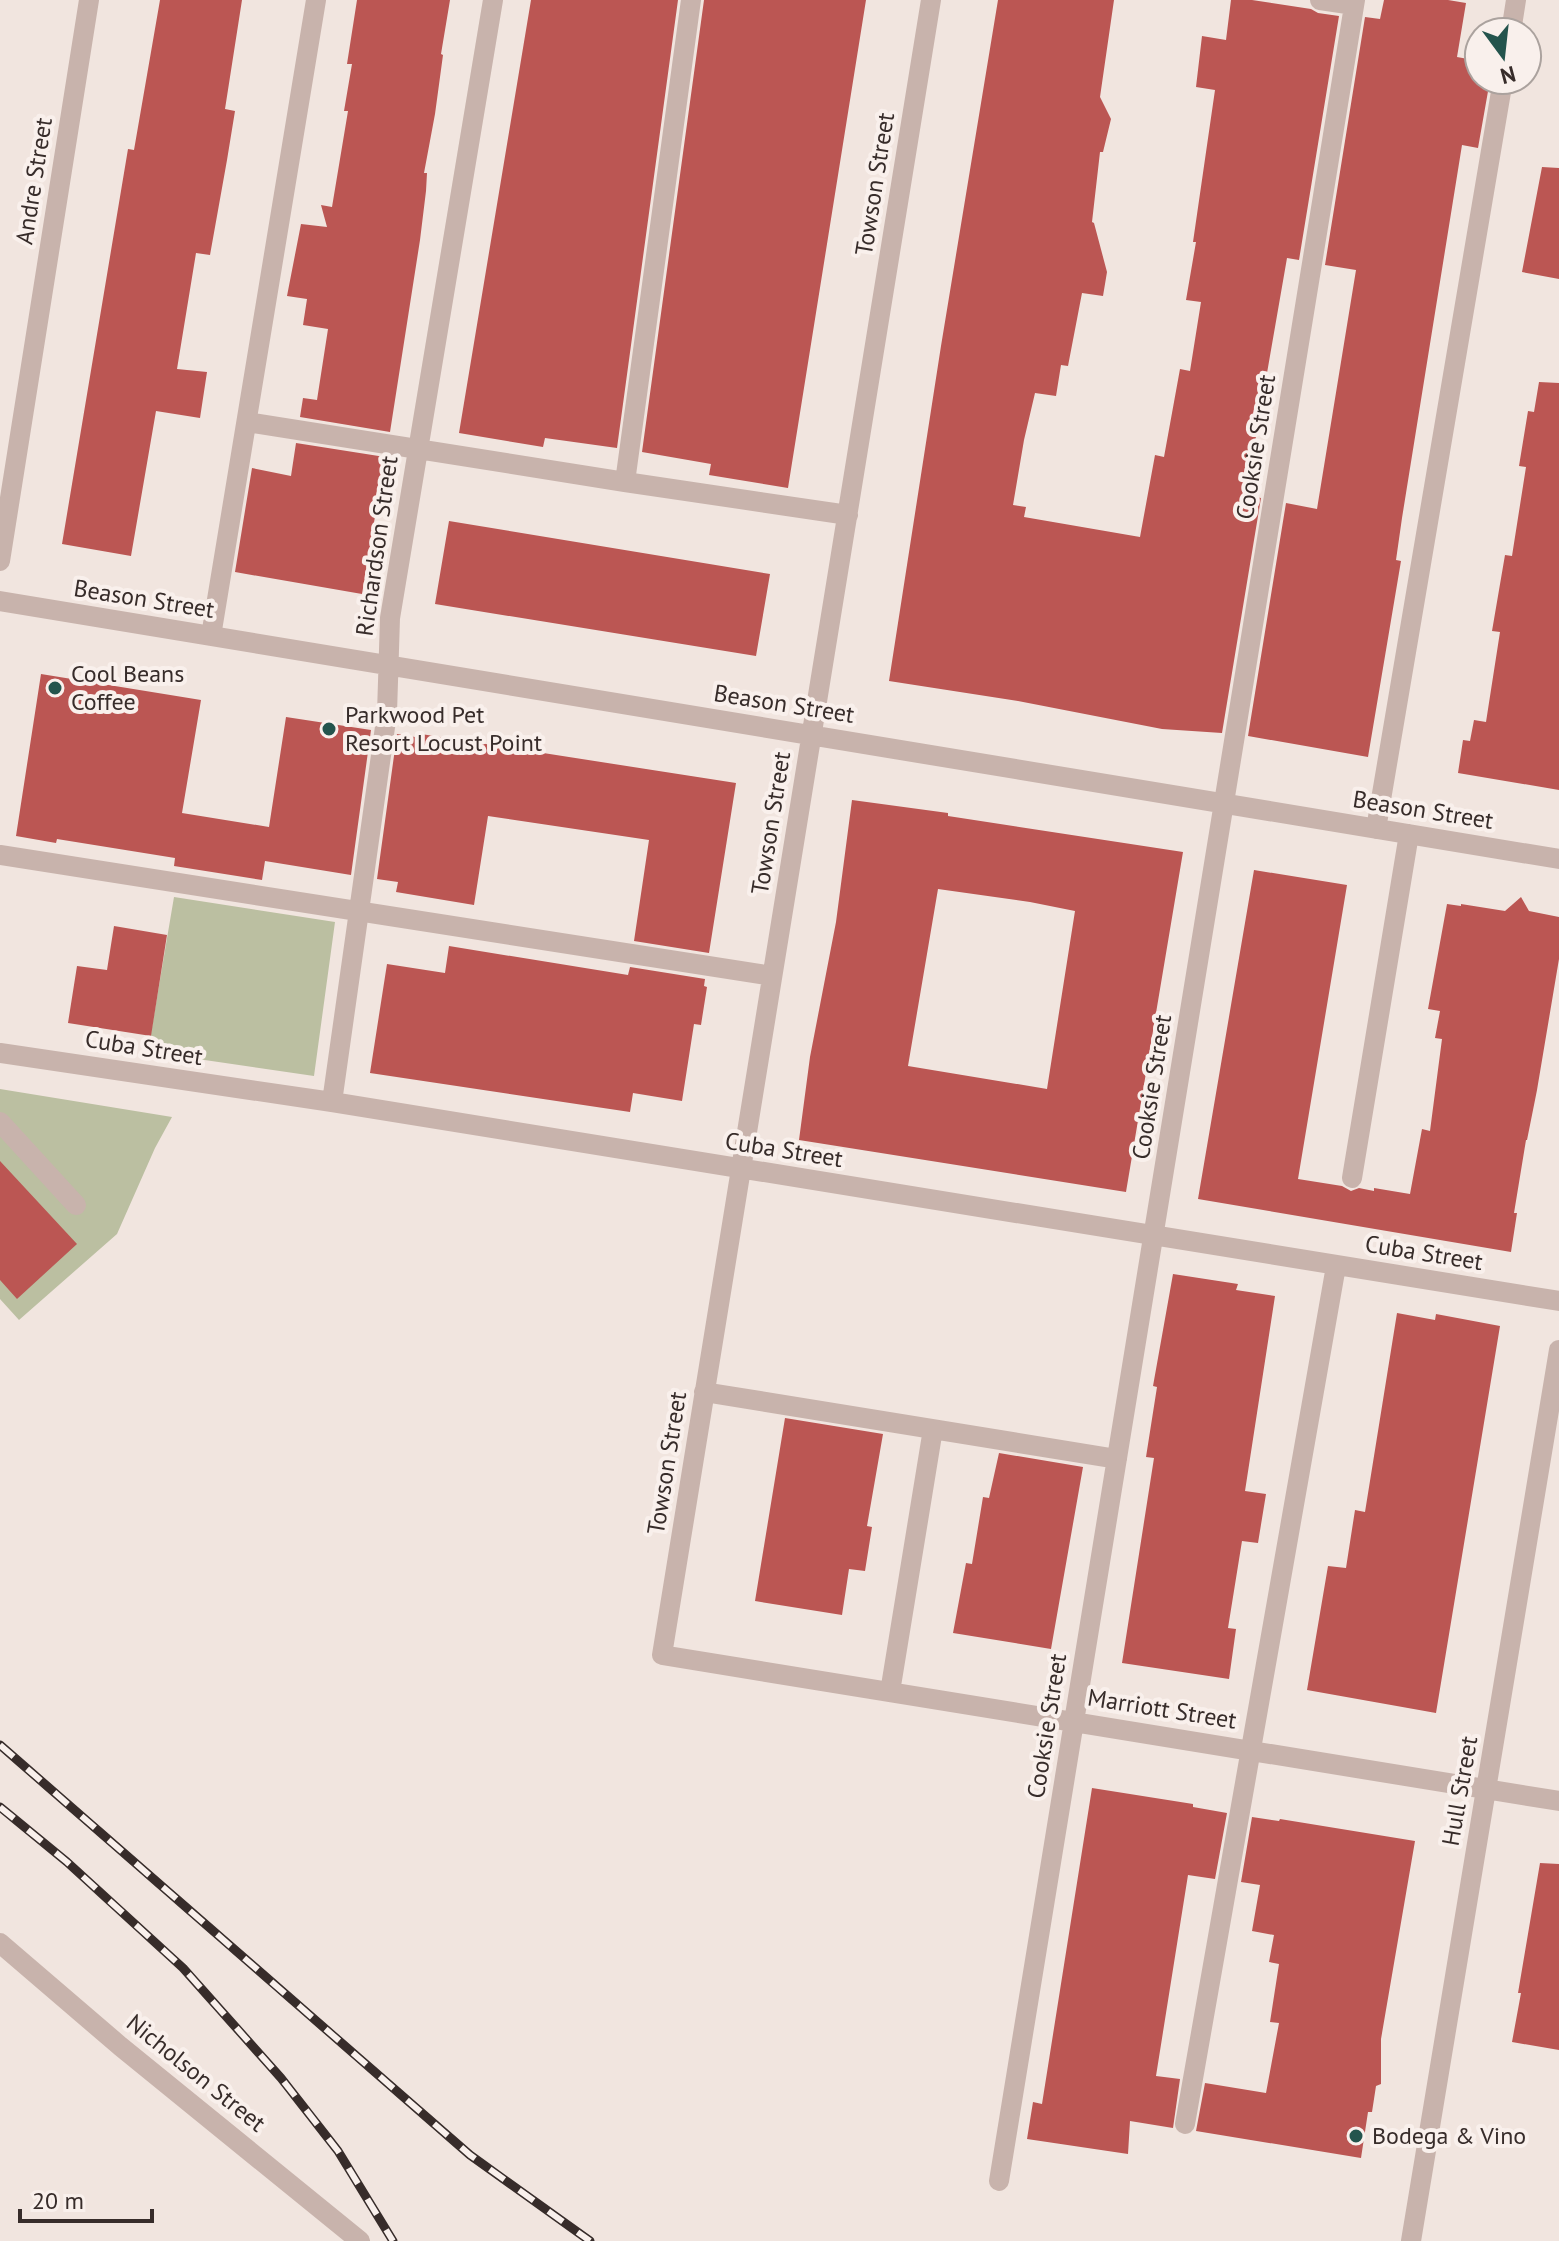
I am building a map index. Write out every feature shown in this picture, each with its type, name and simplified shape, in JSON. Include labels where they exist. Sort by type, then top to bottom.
[{"type":"street","name":"Andre Street","points":[[0,561],[89,0]]},
{"type":"street","points":[[211,636],[316,0]]},
{"type":"street","name":"Richardson Street","points":[[332,1102],[387,713],[390,618],[493,0]]},
{"type":"street","points":[[625,482],[691,0]]},
{"type":"street","name":"Towson Street","points":[[662,1655],[931,0]]},
{"type":"street","points":[[1320,0],[1355,3]]},
{"type":"street","name":"Cooksie Street","points":[[999,2181],[1355,3]]},
{"type":"street","points":[[1376,829],[1500,96]]},
{"type":"street","points":[[247,422],[848,515]]},
{"type":"street","name":"Beason Street","points":[[0,601],[1559,859]]},
{"type":"street","points":[[1352,1178],[1409,834]]},
{"type":"street","points":[[0,855],[772,976]]},
{"type":"street","name":"Cuba Street","points":[[0,1053],[332,1102],[1559,1301]]},
{"type":"street","points":[[0,1122],[76,1205]]},
{"type":"street","points":[[1185,2124],[1336,1266]]},
{"type":"street","name":"Hull Street","points":[[1411,2241],[1559,1350]]},
{"type":"street","points":[[704,1392],[1117,1459]]},
{"type":"street","points":[[890,1692],[933,1429]]},
{"type":"street","name":"Marriott Street","points":[[662,1655],[1559,1801]]},
{"type":"street","name":"Nicholson Street","points":[[0,1943],[120,2046],[360,2241]]},
{"type":"green space","points":[[174,897],[335,922],[314,1076],[150,1052]]},
{"type":"green space","points":[[0,1089],[172,1117],[117,1234],[19,1320],[0,1299]]},
{"type":"pier","points":[[45,2203],[248,2237],[251,2241],[40,2241]]},
{"type":"building","points":[[160,0],[242,0],[225,109],[235,111],[227,160],[210,255],[196,253],[177,369],[207,372],[200,418],[156,411],[131,556],[62,544],[128,149],[134,150]]},
{"type":"building","points":[[357,0],[450,0],[424,173],[427,173],[426,191],[420,240],[390,432],[300,417],[303,398],[317,400],[328,329],[303,325],[307,299],[287,296],[301,224],[327,227],[321,205],[332,207],[348,111],[344,111],[352,64],[347,64]]},
{"type":"building","points":[[531,0],[678,0],[617,448],[545,438],[543,447],[459,433]]},
{"type":"building","points":[[704,0],[866,0],[788,488],[709,475],[711,464],[642,452]]},
{"type":"building","points":[[998,0],[1114,0],[1100,97],[1111,119],[1103,152],[1100,152],[1092,222],[1107,272],[1103,296],[1082,293],[1068,366],[1061,365],[1056,396],[1035,393],[1013,505],[1026,507],[1024,517],[1140,537],[1155,455],[1164,457],[1180,369],[1190,371],[1201,302],[1186,300],[1215,90],[1196,87],[1202,36],[1226,40],[1231,0],[1252,0],[1339,16],[1299,260],[1287,258],[1246,495],[1261,498],[1222,733],[1162,729],[1018,701],[889,681]]},
{"type":"building","points":[[1384,0],[1466,3],[1457,57],[1463,58],[1463,96],[1487,96],[1478,148],[1462,145],[1402,518],[1396,560],[1401,561],[1368,757],[1248,736],[1286,503],[1317,509],[1356,270],[1325,265],[1365,17],[1380,19]]},
{"type":"building","points":[[1542,167],[1559,168],[1559,279],[1522,272]]},
{"type":"building","points":[[1539,382],[1559,383],[1559,790],[1458,773],[1463,740],[1470,741],[1474,720],[1486,722],[1500,632],[1492,631],[1505,555],[1512,556],[1526,467],[1519,466],[1528,411],[1534,412]]},
{"type":"building","points":[[296,443],[385,457],[362,594],[235,572],[252,468],[291,476]]},
{"type":"building","points":[[449,521],[770,574],[756,656],[435,604]]},
{"type":"building","points":[[41,674],[201,700],[182,813],[269,827],[286,717],[371,730],[351,875],[265,861],[262,880],[174,866],[175,858],[57,839],[56,843],[16,836]]},
{"type":"building","points":[[397,734],[421,738],[421,734],[736,783],[709,953],[634,941],[649,840],[488,816],[474,905],[396,892],[398,882],[377,879]]},
{"type":"building","points":[[852,800],[1183,852],[1126,1192],[799,1140],[810,1057],[836,922]],"holes":[[[938,889],[1075,911],[1047,1089],[908,1066]]]},
{"type":"building","points":[[1254,870],[1347,885],[1298,1179],[1342,1186],[1351,1191],[1359,1188],[1374,1191],[1374,1188],[1410,1194],[1422,1129],[1430,1131],[1442,1039],[1435,1038],[1440,1011],[1428,1009],[1447,904],[1505,911],[1521,897],[1529,911],[1559,917],[1559,959],[1514,1213],[1517,1213],[1511,1252],[1198,1199]]},
{"type":"building","points":[[114,926],[167,935],[151,1036],[68,1023],[77,966],[107,970]]},
{"type":"building","points":[[449,946],[628,975],[630,967],[705,979],[704,986],[707,987],[701,1025],[694,1024],[682,1101],[633,1093],[630,1112],[370,1073],[387,964],[445,973]]},
{"type":"building","points":[[0,1161],[77,1244],[17,1299],[0,1280]]},
{"type":"building","points":[[1173,1274],[1238,1284],[1236,1290],[1275,1296],[1245,1491],[1266,1494],[1258,1543],[1242,1541],[1228,1628],[1236,1629],[1229,1679],[1122,1663],[1154,1458],[1146,1457],[1157,1387],[1153,1386]]},
{"type":"building","points":[[1397,1313],[1435,1320],[1436,1314],[1500,1326],[1436,1713],[1307,1690],[1328,1566],[1346,1568],[1355,1510],[1365,1512]]},
{"type":"building","points":[[785,1418],[883,1434],[867,1526],[872,1527],[865,1571],[849,1569],[842,1615],[755,1601]]},
{"type":"building","points":[[999,1453],[1083,1467],[1051,1649],[953,1633],[966,1563],[972,1564],[983,1497],[989,1498]]},
{"type":"building","points":[[1092,1788],[1193,1804],[1193,1807],[1227,1813],[1215,1879],[1188,1875],[1156,2076],[1180,2079],[1173,2128],[1130,2121],[1128,2154],[1027,2139],[1033,2102],[1042,2104]]},
{"type":"building","points":[[1252,1817],[1415,1841],[1381,2039],[1381,2084],[1376,2086],[1372,2112],[1368,2112],[1361,2158],[1196,2131],[1205,2083],[1266,2093],[1279,2023],[1270,2022],[1279,1964],[1269,1962],[1274,1935],[1252,1931],[1260,1885],[1241,1882]]},
{"type":"building","points":[[1540,1863],[1559,1864],[1559,2050],[1512,2042]]},
{"type":"railway","points":[[0,1745],[470,2155],[590,2241]]},
{"type":"railway","points":[[0,1807],[67,1862],[183,1968],[281,2078],[338,2151],[393,2241]]},
{"type":"place","name":"Cool Beans Coffee","points":[[55,688]]},
{"type":"place","name":"Parkwood Pet Resort Locust Point","points":[[329,729]]},
{"type":"place","name":"Bodega & Vino","points":[[1356,2136]]}]
